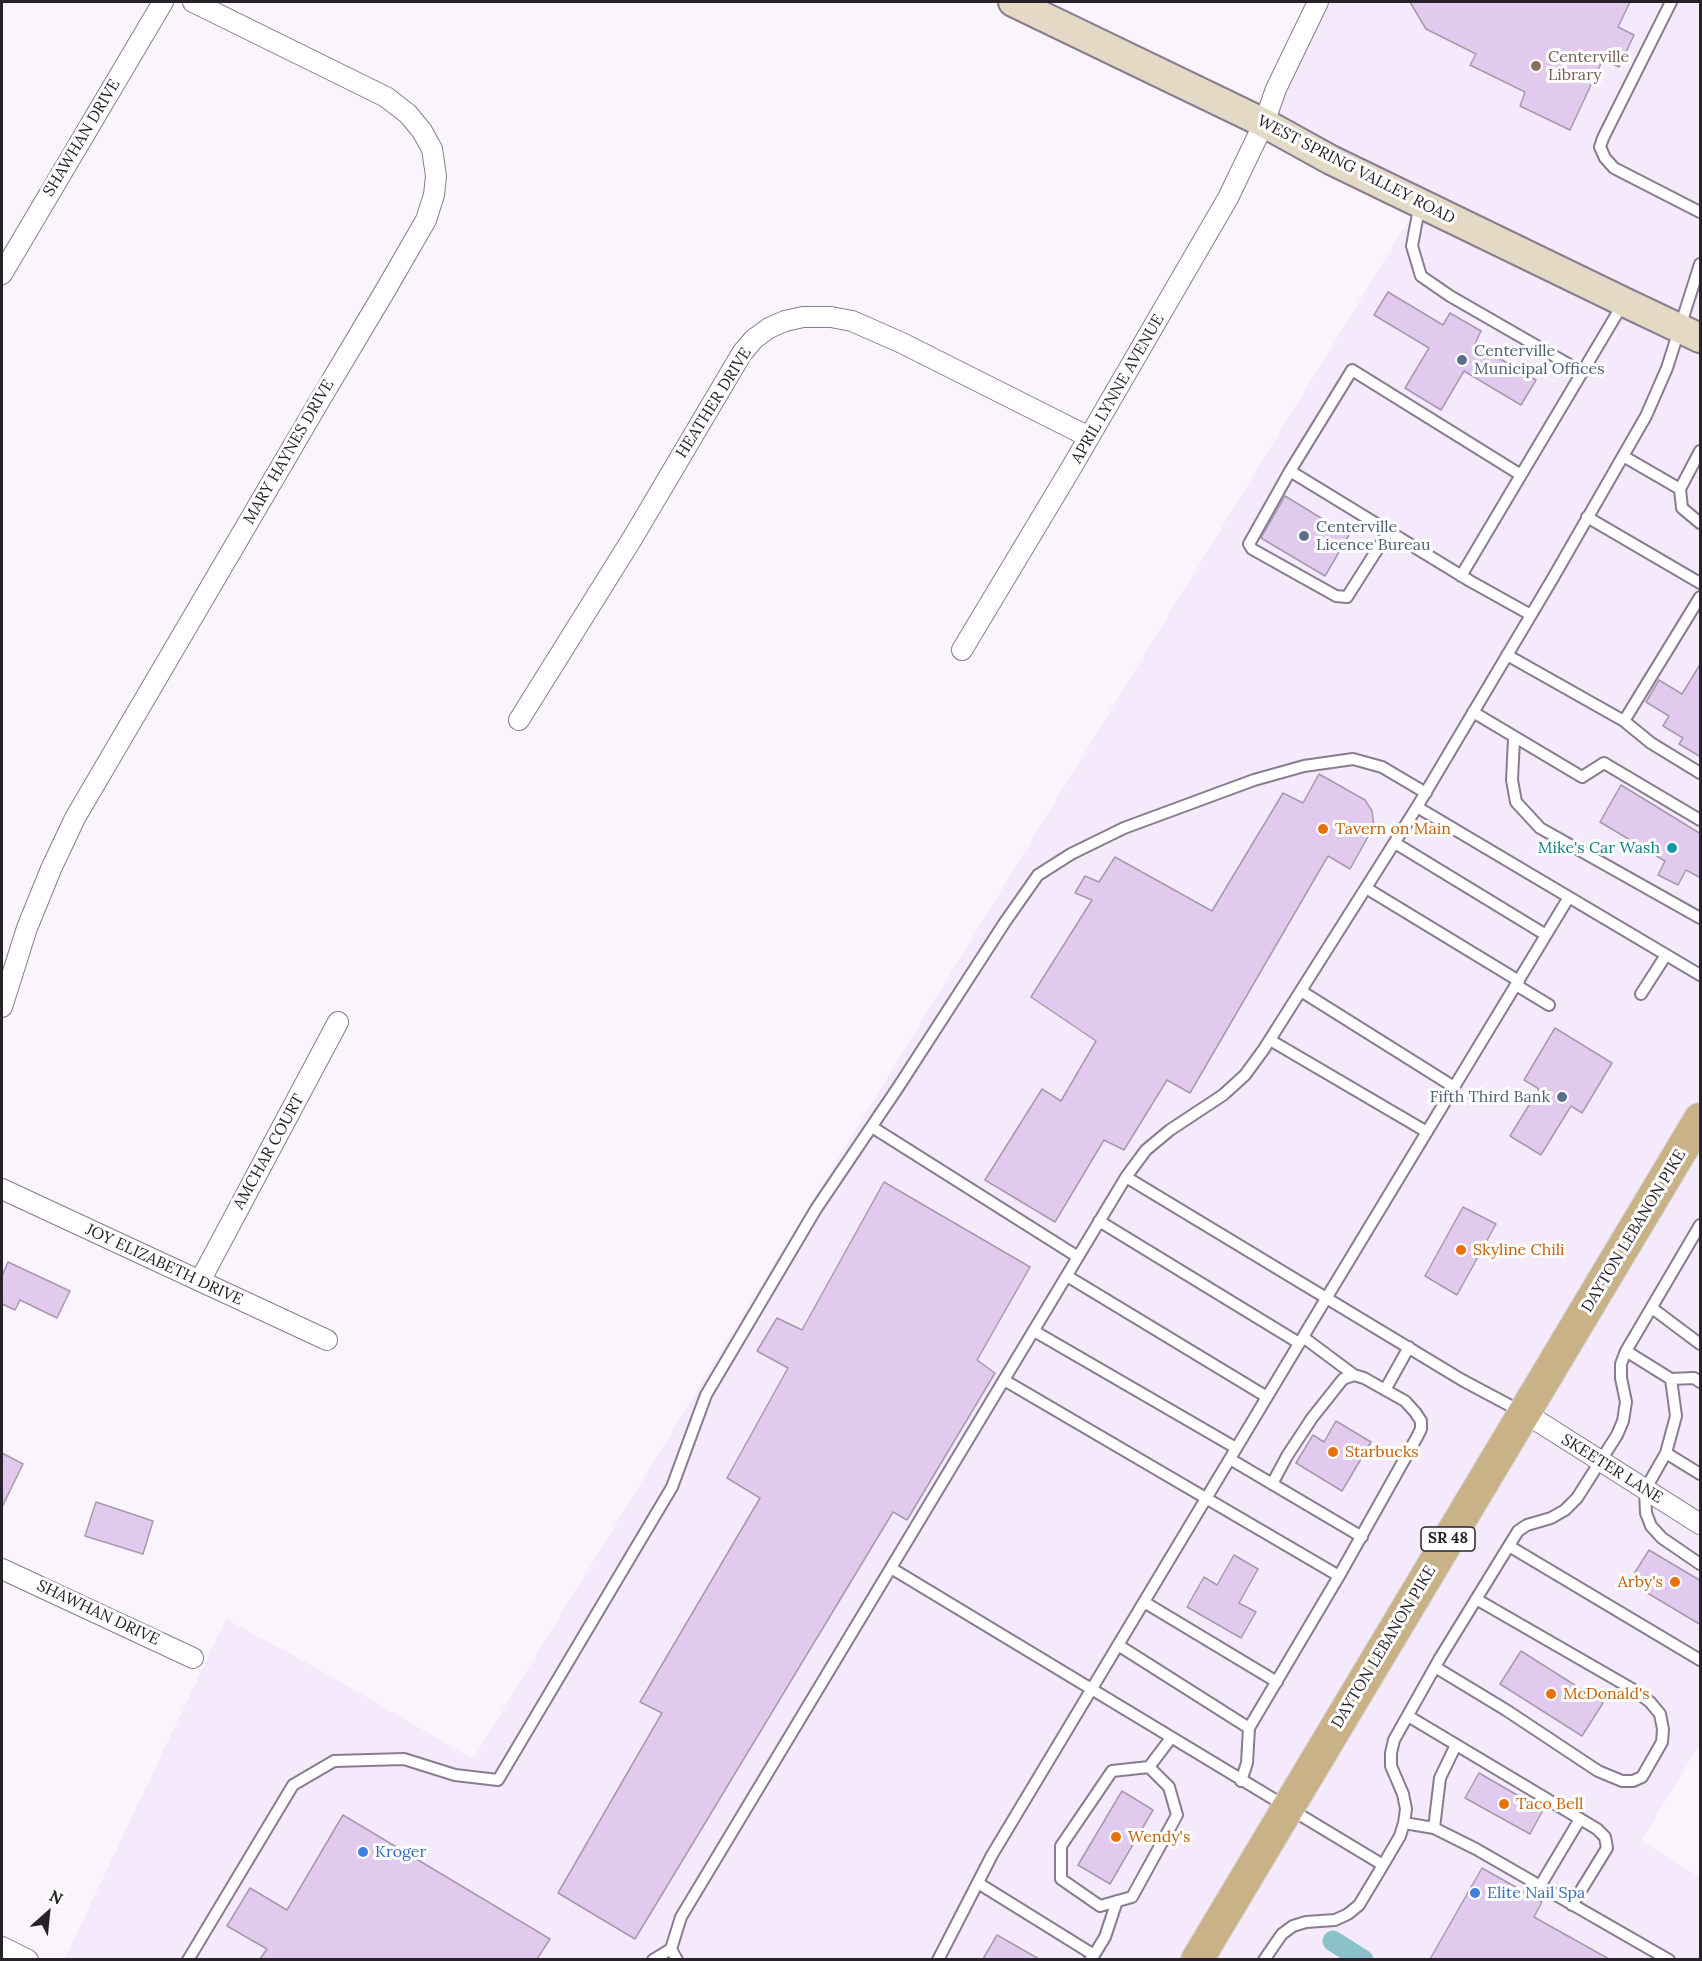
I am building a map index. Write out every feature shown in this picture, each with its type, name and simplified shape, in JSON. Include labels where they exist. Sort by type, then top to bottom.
[{"type":"main road","name":"DAYTON LEBANON PIKE","points":[[1197,1959],[1701,1119]]},
{"type":"street","name":"SHAWHAN DRIVE","points":[[2,274],[163,2]]},
{"type":"street","name":"MARY HAYNES DRIVE","points":[[2,1007],[27,928],[75,818],[391,281],[426,220],[435,195],[436,176],[432,149],[422,131],[408,114],[386,97],[193,2]]},
{"type":"street","name":"WEST SPRING VALLEY ROAD","points":[[1013,2],[1264,123],[1331,160],[1690,333]]},
{"type":"street","name":"APRIL LYNNE AVENUE","points":[[962,650],[1228,198],[1264,123],[1276,89],[1318,2]]},
{"type":"street","name":"HEATHER DRIVE","points":[[519,720],[632,539],[742,353],[754,339],[769,328],[803,317],[831,316],[852,321],[902,342],[1089,437]]},
{"type":"street","name":"AMCHAR COURT","points":[[200,1281],[338,1022]]},
{"type":"street","name":"JOY ELIZABETH DRIVE","points":[[2,1189],[327,1340]]},
{"type":"street","name":"SKEETER LANE","points":[[1525,1413],[1701,1524]]},
{"type":"street","name":"SHAWHAN DRIVE","points":[[2,1569],[193,1658]]},
{"type":"street","points":[[2,1947],[28,1959]]},
{"type":"lane","points":[[1671,2],[1600,147],[1605,158],[1614,168],[1701,212]]},
{"type":"lane","points":[[1420,203],[1412,246],[1421,276],[1460,302],[1582,372]]},
{"type":"lane","points":[[653,1959],[671,1949],[681,1917],[1126,1177],[1146,1150],[1170,1130],[1223,1095],[1245,1075],[1270,1040],[1426,793],[1646,416],[1667,368],[1690,333],[1701,264]]},
{"type":"lane","points":[[1461,576],[1624,302]]},
{"type":"lane","points":[[1389,531],[1347,597],[1336,596],[1252,549],[1249,544],[1290,471],[1352,370],[1521,475]]},
{"type":"lane","points":[[1701,451],[1680,489],[1682,508],[1701,523]]},
{"type":"lane","points":[[1623,456],[1680,489]]},
{"type":"lane","points":[[1290,471],[1461,576],[1531,615]]},
{"type":"lane","points":[[1587,517],[1701,584]]},
{"type":"lane","points":[[1624,721],[1701,597]]},
{"type":"lane","points":[[1507,656],[1624,721],[1650,743],[1701,773]]},
{"type":"lane","points":[[1473,712],[1514,739],[1582,777],[1604,764],[1701,820]]},
{"type":"lane","points":[[1514,739],[1512,780],[1515,802],[1540,828],[1701,918]]},
{"type":"lane","points":[[188,1959],[293,1785],[334,1761],[404,1759],[455,1775],[498,1780],[672,1487],[706,1395],[816,1209],[872,1127],[1005,921],[1038,875],[1071,854],[1124,828],[1254,780],[1304,766],[1353,759],[1382,767],[1426,793]]},
{"type":"lane","points":[[1417,807],[1701,975]]},
{"type":"lane","points":[[1395,843],[1546,935]]},
{"type":"lane","points":[[1366,888],[1549,1005]]},
{"type":"lane","points":[[938,1959],[978,1883],[1091,1690],[1569,897]]},
{"type":"lane","points":[[1641,994],[1666,955]]},
{"type":"lane","points":[[1301,991],[1454,1087]]},
{"type":"lane","points":[[1270,1040],[1427,1132]]},
{"type":"lane","points":[[872,1127],[1078,1257]]},
{"type":"lane","points":[[1126,1177],[1462,1380],[1525,1413]]},
{"type":"lane","points":[[1099,1221],[1301,1340],[1354,1375],[1405,1401],[1421,1421],[1421,1429],[1362,1537],[1250,1728],[1247,1764],[1241,1781]]},
{"type":"lane","points":[[1263,1959],[1282,1934],[1293,1926],[1306,1922],[1335,1920],[1348,1914],[1359,1905],[1383,1865],[1400,1836],[1406,1809],[1403,1794],[1391,1766],[1394,1740],[1435,1667],[1518,1531],[1527,1525],[1551,1518],[1565,1510],[1577,1498],[1600,1462],[1623,1421],[1626,1402],[1621,1378],[1626,1351],[1701,1225]]},
{"type":"lane","points":[[1066,1276],[1267,1397]]},
{"type":"lane","points":[[1652,1308],[1701,1344]]},
{"type":"lane","points":[[1034,1331],[1236,1448]]},
{"type":"lane","points":[[1385,1390],[1409,1347]]},
{"type":"lane","points":[[1626,1351],[1671,1379],[1694,1378],[1701,1382]]},
{"type":"lane","points":[[1272,1484],[1287,1456],[1339,1383],[1354,1375]]},
{"type":"lane","points":[[1671,1379],[1676,1416],[1666,1454],[1644,1490],[1646,1513],[1651,1526],[1662,1538],[1701,1564]]},
{"type":"lane","points":[[1004,1380],[1339,1576]]},
{"type":"lane","points":[[1666,1454],[1701,1474]]},
{"type":"lane","points":[[1230,1459],[1362,1537]]},
{"type":"lane","points":[[1509,1546],[1699,1656]]},
{"type":"lane","points":[[891,1568],[1383,1865]]},
{"type":"lane","points":[[1435,1667],[1506,1710],[1598,1771],[1622,1781],[1633,1781],[1642,1777],[1662,1742],[1664,1729],[1660,1714],[1650,1702],[1634,1690],[1476,1599]]},
{"type":"lane","points":[[1144,1602],[1277,1682]]},
{"type":"lane","points":[[1118,1645],[1250,1728]]},
{"type":"lane","points":[[1408,1716],[1597,1829],[1605,1837],[1607,1848],[1572,1905]]},
{"type":"lane","points":[[1149,1767],[1169,1787],[1177,1815],[1132,1897],[1100,1906],[1061,1879],[1061,1846],[1112,1771],[1149,1767],[1171,1738]]},
{"type":"lane","points":[[1434,1828],[1440,1778],[1456,1744]]},
{"type":"lane","points":[[1540,1886],[1580,1819]]},
{"type":"lane","points":[[1404,1823],[1434,1828],[1476,1849],[1669,1959]]},
{"type":"lane","points":[[978,1883],[1092,1957],[1105,1936],[1117,1901]]},
{"type":"lane","points":[[671,1949],[677,1959]]},
{"type":"shaded area","points":[[1318,2],[1700,2],[1700,1744],[1641,1841],[1700,1877],[1700,1959],[64,1960],[226,1619],[320,1670],[473,1759],[1419,203],[1264,123]]},
{"type":"building","name":"Centerville Library","points":[[1410,2],[1630,2],[1618,27],[1634,35],[1619,67],[1603,59],[1570,130],[1520,106],[1525,92],[1470,65],[1476,54],[1426,29]]},
{"type":"building","name":"Centerville Municipal Offices","points":[[1388,292],[1443,325],[1450,313],[1481,331],[1475,344],[1536,380],[1521,405],[1464,371],[1441,410],[1405,388],[1429,348],[1374,315]]},
{"type":"building","name":"Centerville Licence Bureau","points":[[1285,496],[1349,535],[1325,576],[1261,538]]},
{"type":"building","points":[[1701,663],[1701,757],[1679,744],[1683,738],[1663,726],[1669,716],[1646,702],[1659,680],[1682,694]]},
{"type":"building","points":[[1319,774],[1365,800],[1372,811],[1374,826],[1350,869],[1328,856],[1190,1093],[1167,1080],[1124,1150],[1104,1140],[1055,1222],[985,1180],[1042,1089],[1061,1101],[1096,1041],[1031,997],[1092,900],[1075,893],[1085,876],[1099,882],[1115,857],[1212,911],[1283,793],[1303,803]]},
{"type":"building","name":"Mike's Car Wash","points":[[1621,785],[1701,834],[1701,878],[1686,870],[1678,885],[1658,875],[1665,861],[1600,822]]},
{"type":"building","name":"Fifth Third Bank","points":[[1555,1028],[1612,1063],[1582,1113],[1571,1106],[1541,1155],[1510,1136],[1539,1089],[1524,1080]]},
{"type":"building","points":[[884,1182],[1030,1267],[977,1360],[995,1373],[907,1520],[893,1512],[635,1939],[558,1893],[662,1713],[640,1702],[760,1498],[727,1478],[788,1368],[757,1351],[777,1318],[802,1330]]},
{"type":"building","name":"Skyline Chili","points":[[1463,1207],[1496,1224],[1457,1295],[1425,1276]]},
{"type":"building","points":[[8,1262],[70,1291],[57,1318],[20,1300],[15,1310],[2,1304],[2,1276]]},
{"type":"building","name":"Starbucks","points":[[1336,1421],[1371,1442],[1342,1491],[1296,1463],[1313,1435],[1324,1442]]},
{"type":"building","points":[[2,1453],[23,1464],[2,1507]]},
{"type":"building","points":[[96,1502],[153,1521],[143,1554],[85,1536]]},
{"type":"building","points":[[1649,1550],[1701,1581],[1701,1625],[1629,1582]]},
{"type":"building","points":[[1234,1555],[1258,1569],[1239,1603],[1256,1612],[1241,1638],[1187,1607],[1204,1577],[1217,1585]]},
{"type":"building","name":"McDonald's","points":[[1521,1651],[1603,1703],[1582,1736],[1500,1684]]},
{"type":"building","name":"Taco Bell","points":[[1479,1773],[1543,1810],[1530,1834],[1465,1798]]},
{"type":"building","name":"Wendy's","points":[[1122,1791],[1153,1810],[1110,1884],[1078,1865]]},
{"type":"building","name":"Kroger","points":[[343,1815],[550,1939],[537,1959],[260,1959],[267,1949],[227,1926],[250,1888],[287,1910]]},
{"type":"building","points":[[1482,1868],[1542,1902],[1534,1917],[1609,1959],[1430,1959]]},
{"type":"building","points":[[997,1935],[1039,1959],[983,1959]]},
{"type":"waterway","points":[[1333,1941],[1363,1960]]},
{"type":"place","name":"Centerville Library","points":[[1536,66]]},
{"type":"place","name":"Centerville Municipal Offices","points":[[1462,360]]},
{"type":"place","name":"Centerville Licence Bureau","points":[[1304,536]]},
{"type":"place","name":"Tavern on Main","points":[[1323,829]]},
{"type":"place","name":"Mike's Car Wash","points":[[1672,848]]},
{"type":"place","name":"Fifth Third Bank","points":[[1562,1097]]},
{"type":"place","name":"Skyline Chili","points":[[1461,1250]]},
{"type":"place","name":"Starbucks","points":[[1333,1452]]},
{"type":"place","name":"Arby's","points":[[1675,1582]]},
{"type":"place","name":"McDonald's","points":[[1551,1694]]},
{"type":"place","name":"Taco Bell","points":[[1504,1804]]},
{"type":"place","name":"Wendy's","points":[[1116,1837]]},
{"type":"place","name":"Kroger","points":[[363,1852]]},
{"type":"place","name":"Elite Nail Spa","points":[[1475,1893]]}]
